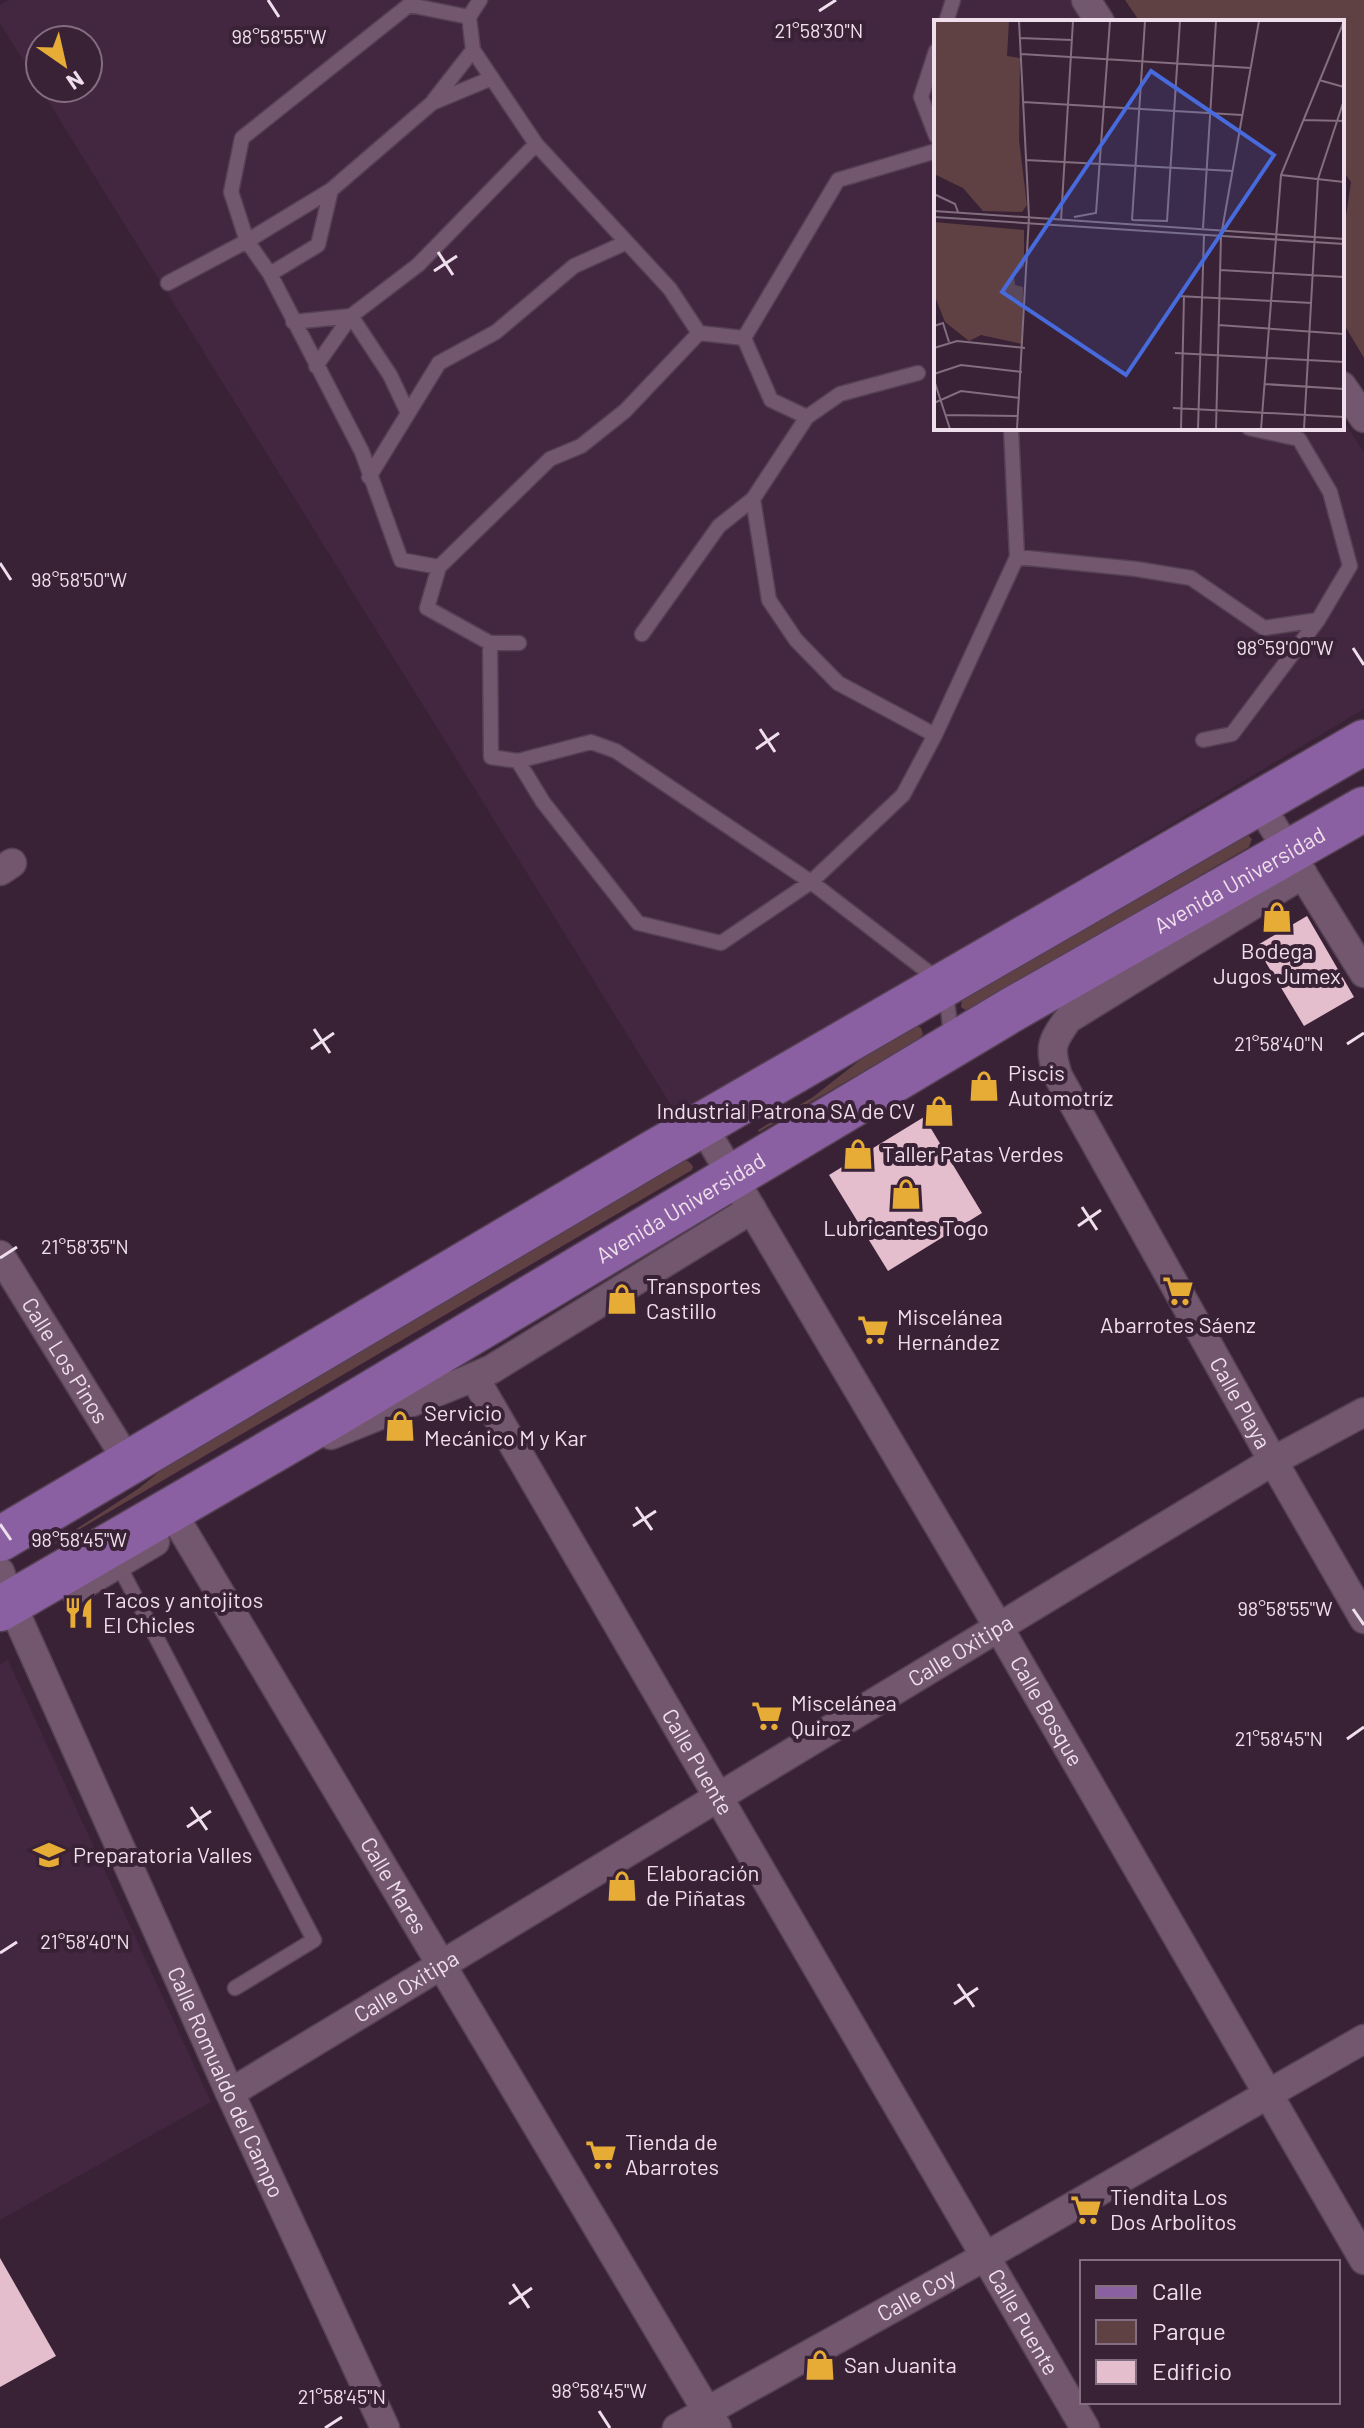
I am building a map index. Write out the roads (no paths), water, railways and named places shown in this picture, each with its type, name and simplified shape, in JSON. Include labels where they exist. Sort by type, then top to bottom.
[{"type":"main road","points":[[0,1539],[702,1125],[1364,742]]},
{"type":"main road","name":"Avenida Universidad","points":[[6,1607],[114,1556],[329,1418],[742,1193],[953,1045],[1296,863],[1364,809]]},
{"type":"street","points":[[1086,0],[1099,20]]},
{"type":"street","points":[[1344,389],[1364,418]]},
{"type":"street","points":[[1258,802],[1364,973]]},
{"type":"street","name":"Calle Playa","points":[[1296,863],[1068,1019],[1052,1043],[1052,1056],[1058,1076],[1364,1619]]},
{"type":"street","name":"Calle Bosque","points":[[702,1125],[999,1628],[1364,2260]]},
{"type":"street","points":[[175,1517],[338,1431],[492,1369],[742,1193]]},
{"type":"street","name":"Calle Los Pinos","points":[[0,1255],[130,1465]]},
{"type":"street","name":"Calle Puente","points":[[474,1377],[1085,2428]]},
{"type":"street","name":"Calle Oxitipa","points":[[230,2093],[1273,1461],[1364,1412]]},
{"type":"street","name":"Calle Mares","points":[[175,1517],[712,2419]]},
{"type":"street","name":"Calle Romualdo del Campo","points":[[6,1607],[385,2428]]},
{"type":"street","name":"Calle Coy","points":[[677,2428],[712,2419],[986,2256],[1364,2039]]},
{"type":"lane","points":[[480,0],[469,17],[473,50],[536,144],[670,289],[699,333]]},
{"type":"lane","points":[[947,20],[953,0]]},
{"type":"lane","points":[[439,567],[401,560],[362,452],[270,274],[247,241],[231,192],[242,138],[409,5],[469,17]]},
{"type":"lane","points":[[168,283],[247,241],[331,190],[432,103],[473,50]]},
{"type":"lane","points":[[934,57],[921,97],[934,131]]},
{"type":"lane","points":[[432,103],[492,78]]},
{"type":"lane","points":[[316,366],[351,316],[418,265],[536,144]]},
{"type":"lane","points":[[744,338],[838,180],[934,152]]},
{"type":"lane","points":[[270,274],[318,245],[331,190]]},
{"type":"lane","points":[[369,477],[439,363],[496,332],[574,266],[625,243]]},
{"type":"lane","points":[[293,322],[351,316]]},
{"type":"lane","points":[[351,316],[390,375],[408,413]]},
{"type":"lane","points":[[699,333],[744,338]]},
{"type":"lane","points":[[519,643],[490,643],[427,608],[439,567],[550,459],[581,446],[625,411],[699,333]]},
{"type":"lane","points":[[744,338],[771,400],[807,417]]},
{"type":"lane","points":[[642,634],[719,526],[753,499],[807,417],[840,394],[918,373]]},
{"type":"lane","points":[[518,761],[543,802],[638,923],[721,943],[811,882],[903,795],[935,735],[1017,557],[1011,430]]},
{"type":"lane","points":[[1203,740],[1232,734],[1318,620],[1350,566],[1330,492],[1299,439],[1258,430]]},
{"type":"lane","points":[[753,499],[769,600],[796,640],[838,683],[935,735]]},
{"type":"lane","points":[[1017,557],[1191,578],[1264,628],[1318,620]]},
{"type":"lane","points":[[490,643],[491,757],[518,761],[591,742],[616,751],[811,882],[945,985],[953,1045]]},
{"type":"lane","points":[[114,1556],[314,1940],[235,1988]]},
{"type":"place","name":"Bodega Jugos Jumex","points":[[1277,917]]},
{"type":"place","name":"Piscis Automotríz","points":[[984,1086]]},
{"type":"place","name":"Industrial Patrona SA de CV","points":[[939,1111]]},
{"type":"place","name":"Taller Patas Verdes","points":[[858,1154]]},
{"type":"place","name":"Lubricantes Togo","points":[[906,1194]]},
{"type":"place","name":"Abarrotes Sáenz","points":[[1178,1291]]},
{"type":"place","name":"Transportes Castillo","points":[[622,1299]]},
{"type":"place","name":"Miscelánea Hernández","points":[[873,1330]]},
{"type":"place","name":"Servicio Mecánico M y Kar","points":[[400,1426]]},
{"type":"place","name":"Tacos y antojitos El Chicles","points":[[79,1613]]},
{"type":"place","name":"Miscelánea Quiroz","points":[[767,1716]]},
{"type":"place","name":"Preparatoria Valles","points":[[49,1855]]},
{"type":"place","name":"Elaboración de Piñatas","points":[[622,1886]]},
{"type":"place","name":"Tienda de Abarrotes","points":[[601,2155]]},
{"type":"place","name":"Tiendita Los Dos Arbolitos","points":[[1086,2210]]},
{"type":"place","name":"San Juanita","points":[[820,2365]]}]
